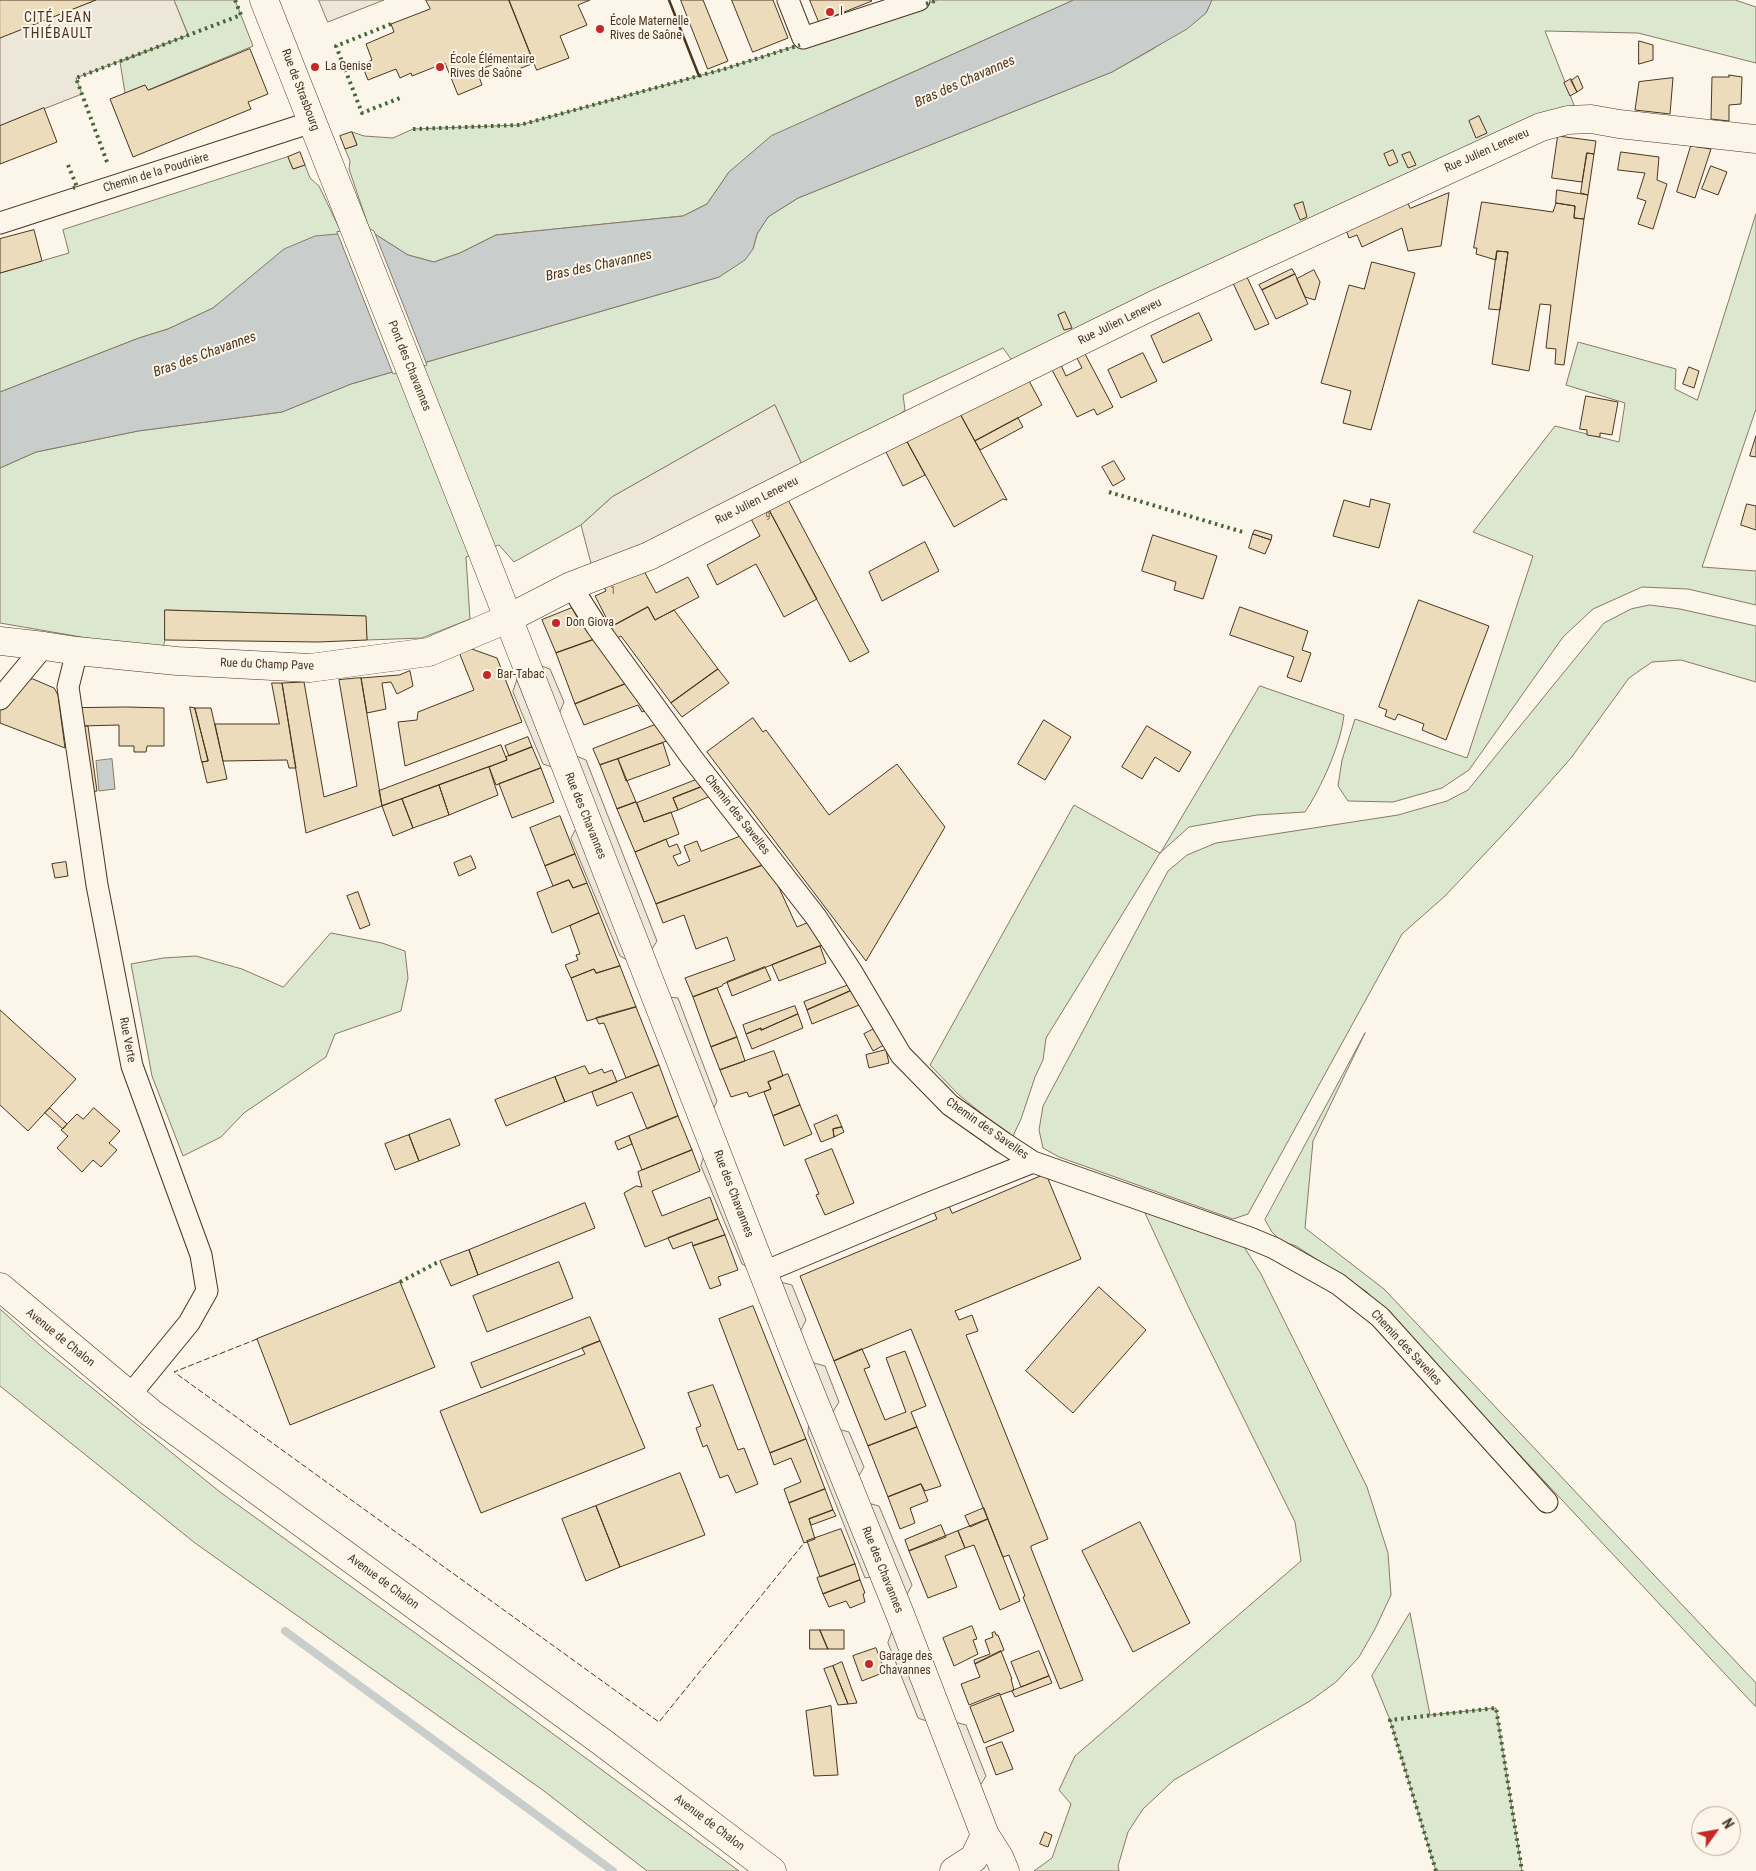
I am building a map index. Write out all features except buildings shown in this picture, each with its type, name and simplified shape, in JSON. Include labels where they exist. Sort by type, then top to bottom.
[{"type":"main road","name":"Rue de Strasbourg","points":[[264,0],[335,180]]},
{"type":"main road","name":"Rue Julien Leneveu","points":[[507,619],[571,586],[649,556],[848,455],[1145,309],[1541,128],[1568,120],[1591,119],[1619,124],[1756,139]]},
{"type":"main road","name":"Pont des Chavannes","points":[[335,180],[482,551]]},
{"type":"main road","name":"Rue des Chavannes","points":[[482,551],[507,619],[900,1614],[985,1835]]},
{"type":"main road","name":"Rue du Champ Pave","points":[[21,644],[177,661],[310,668],[429,652],[507,619]]},
{"type":"main road","name":"Avenue de Chalon","points":[[0,1287],[160,1419],[602,1742],[772,1871]]},
{"type":"main road","points":[[954,1871],[974,1858],[985,1835]]},
{"type":"main road","points":[[985,1835],[990,1871]]},
{"type":"main road","points":[[985,1835],[999,1858],[1004,1871]]},
{"type":"street","points":[[788,0],[803,38],[919,0]]},
{"type":"street","name":"Chemin de la Poudrière","points":[[0,223],[312,122]]},
{"type":"street","name":"Chemin des Savelles","points":[[571,586],[598,627],[692,758],[816,917],[853,974],[901,1055],[950,1105],[1033,1162],[1250,1238],[1274,1248],[1338,1284],[1380,1317],[1547,1502]]},
{"type":"street","points":[[0,699],[21,644]]},
{"type":"street","name":"Rue Verte","points":[[77,651],[68,687],[97,885],[132,1066],[201,1255],[207,1291],[189,1322],[130,1395]]},
{"type":"street","points":[[764,1272],[1033,1162]]},
{"type":"green space","points":[[174,0],[235,0],[253,46],[148,90],[145,85],[125,93],[120,62],[188,35]]},
{"type":"green space","points":[[938,0],[1074,0],[826,111],[729,172],[707,204],[683,216],[496,235],[460,253],[434,262],[408,255],[370,231],[349,169],[350,161],[345,149],[357,145],[352,132],[364,136],[393,138],[413,129],[520,125],[724,69]]},
{"type":"green space","points":[[1212,0],[1735,0],[1756,7],[1756,63],[1638,33],[1545,31],[1574,105],[1016,366],[1003,348],[903,395],[905,410],[889,423],[803,467],[775,405],[612,497],[581,525],[514,562],[499,545],[466,557],[470,619],[422,638],[367,640],[365,616],[166,610],[165,640],[162,651],[0,623],[0,468],[36,452],[138,431],[282,412],[351,384],[719,277],[753,249],[757,234],[768,217],[798,198],[1112,72],[1153,49],[1206,13]]},
{"type":"green space","points":[[288,157],[293,169],[305,165],[310,178],[319,186],[342,234],[247,281],[213,308],[168,329],[139,338],[0,392],[0,273],[69,253],[63,230]]},
{"type":"green space","points":[[1756,214],[1756,409],[1702,567],[1756,571],[1756,605],[1688,589],[1642,587],[1593,609],[1563,637],[1469,770],[1442,788],[1393,802],[1348,801],[1338,786],[1342,760],[1355,719],[1467,758],[1533,556],[1473,532],[1555,426],[1619,442],[1625,403],[1566,385],[1578,342],[1676,369],[1675,389],[1697,400]]},
{"type":"green space","points":[[1650,605],[1680,609],[1756,626],[1756,682],[1681,660],[1652,662],[1629,678],[1571,758],[1510,827],[1445,896],[1402,934],[1248,1214],[1233,1219],[1059,1157],[1043,1148],[1039,1130],[1043,1106],[1168,871],[1187,855],[1216,843],[1398,815],[1447,801],[1468,790],[1604,623],[1631,609]]},
{"type":"green space","points":[[1260,686],[1344,715],[1339,739],[1329,765],[1305,812],[1257,815],[1189,827],[1160,853]]},
{"type":"green space","points":[[1074,805],[1160,853],[1046,1038],[1043,1060],[1012,1138],[959,1095],[930,1065]]},
{"type":"green space","points":[[331,933],[382,943],[405,951],[408,978],[401,1011],[335,1034],[326,1057],[244,1113],[221,1137],[183,1156],[152,1076],[131,964],[163,958],[196,956],[242,969],[283,987]]},
{"type":"green space","points":[[1365,1033],[1313,1141],[1305,1228],[1384,1289],[1756,1683],[1756,1707],[1367,1292],[1296,1246],[1281,1241],[1272,1232],[1265,1220]]},
{"type":"green space","points":[[1142,1206],[1241,1242],[1261,1274],[1367,1487],[1388,1553],[1391,1595],[1359,1657],[1336,1682],[1310,1701],[1174,1780],[1143,1809],[1128,1832],[1118,1866],[1119,1871],[1034,1871],[1052,1858],[1071,1804],[1059,1790],[1075,1756],[1301,1561],[1295,1522],[1189,1308]]},
{"type":"green space","points":[[0,1309],[43,1348],[220,1492],[461,1666],[739,1871],[647,1871],[544,1791],[195,1543],[0,1386]]},
{"type":"green space","points":[[1410,1613],[1430,1715],[1496,1708],[1522,1871],[1436,1871],[1390,1720],[1372,1676]]},
{"type":"shaded area","points":[[96,0],[174,0],[188,35],[76,78],[82,94],[0,126],[0,38]]},
{"type":"shaded area","points":[[319,0],[384,0],[328,22]]},
{"type":"shaded area","points":[[775,405],[803,467],[593,571],[581,525],[612,497]]},
{"type":"shaded area","points":[[539,665],[550,669],[564,702],[559,714]]},
{"type":"shaded area","points":[[517,680],[552,767],[543,764],[513,692]]},
{"type":"shaded area","points":[[574,755],[586,760],[657,941],[652,949]]},
{"type":"shaded area","points":[[576,829],[629,961],[620,956],[571,839]]},
{"type":"shaded area","points":[[669,997],[678,998],[717,1101],[711,1114]]},
{"type":"shaded area","points":[[705,1153],[751,1269],[742,1264],[701,1166]]},
{"type":"shaded area","points":[[776,1281],[792,1285],[806,1320],[799,1334]]},
{"type":"shaded area","points":[[810,1362],[825,1366],[839,1402],[831,1415]]},
{"type":"shaded area","points":[[809,1422],[873,1577],[865,1578],[808,1434]]},
{"type":"shaded area","points":[[834,1428],[849,1432],[864,1467],[856,1481]]},
{"type":"shaded area","points":[[864,1502],[879,1506],[912,1585],[905,1598]]},
{"type":"shaded area","points":[[893,1629],[932,1723],[918,1718],[888,1643]]},
{"type":"shaded area","points":[[951,1721],[966,1725],[986,1776],[978,1789]]},
{"type":"water","name":"Bras des Chavannes","points":[[1074,0],[1212,0],[1206,13],[1187,29],[1112,72],[798,198],[768,217],[757,234],[753,249],[745,260],[719,277],[351,384],[282,412],[138,431],[36,452],[0,468],[0,392],[139,338],[168,329],[213,308],[284,249],[315,236],[370,231],[408,255],[434,262],[460,253],[496,235],[683,216],[707,204],[729,172],[771,136]]},
{"type":"water","points":[[112,759],[115,789],[99,791],[96,761]]},
{"type":"pier","points":[[370,229],[374,231],[427,365],[393,374],[337,232]]},
{"type":"waterway","points":[[285,1631],[613,1871]]},
{"type":"hedge","points":[[107,162],[76,78],[241,15],[235,0]]},
{"type":"hedge","points":[[926,4],[938,0]]},
{"type":"hedge","points":[[391,24],[336,46],[362,113],[400,98]]},
{"type":"hedge","points":[[413,129],[520,125],[724,69],[800,45]]},
{"type":"hedge","points":[[68,165],[77,187],[73,188]]},
{"type":"hedge","points":[[1109,492],[1246,533]]},
{"type":"hedge","points":[[400,1282],[440,1261]]},
{"type":"hedge","points":[[1436,1871],[1390,1720],[1496,1708],[1522,1871]]},
{"type":"fence","points":[[257,1339],[174,1372],[659,1722],[804,1543]]},
{"type":"wall","points":[[669,0],[699,76]]},
{"type":"place","name":"I","points":[[830,12]]},
{"type":"place","name":"École Maternelle Rives de Saône","points":[[600,29]]},
{"type":"place","name":"La Genise","points":[[315,67]]},
{"type":"place","name":"École Élémentaire Rives de Saône","points":[[440,67]]},
{"type":"place","name":"Don Giova","points":[[556,623]]},
{"type":"place","name":"Bar-Tabac","points":[[487,675]]},
{"type":"place","name":"Garage des Chavannes","points":[[869,1664]]},
{"type":"district","name":"CITÉ JEAN THIÉBAULT","points":[[58,26]]}]
